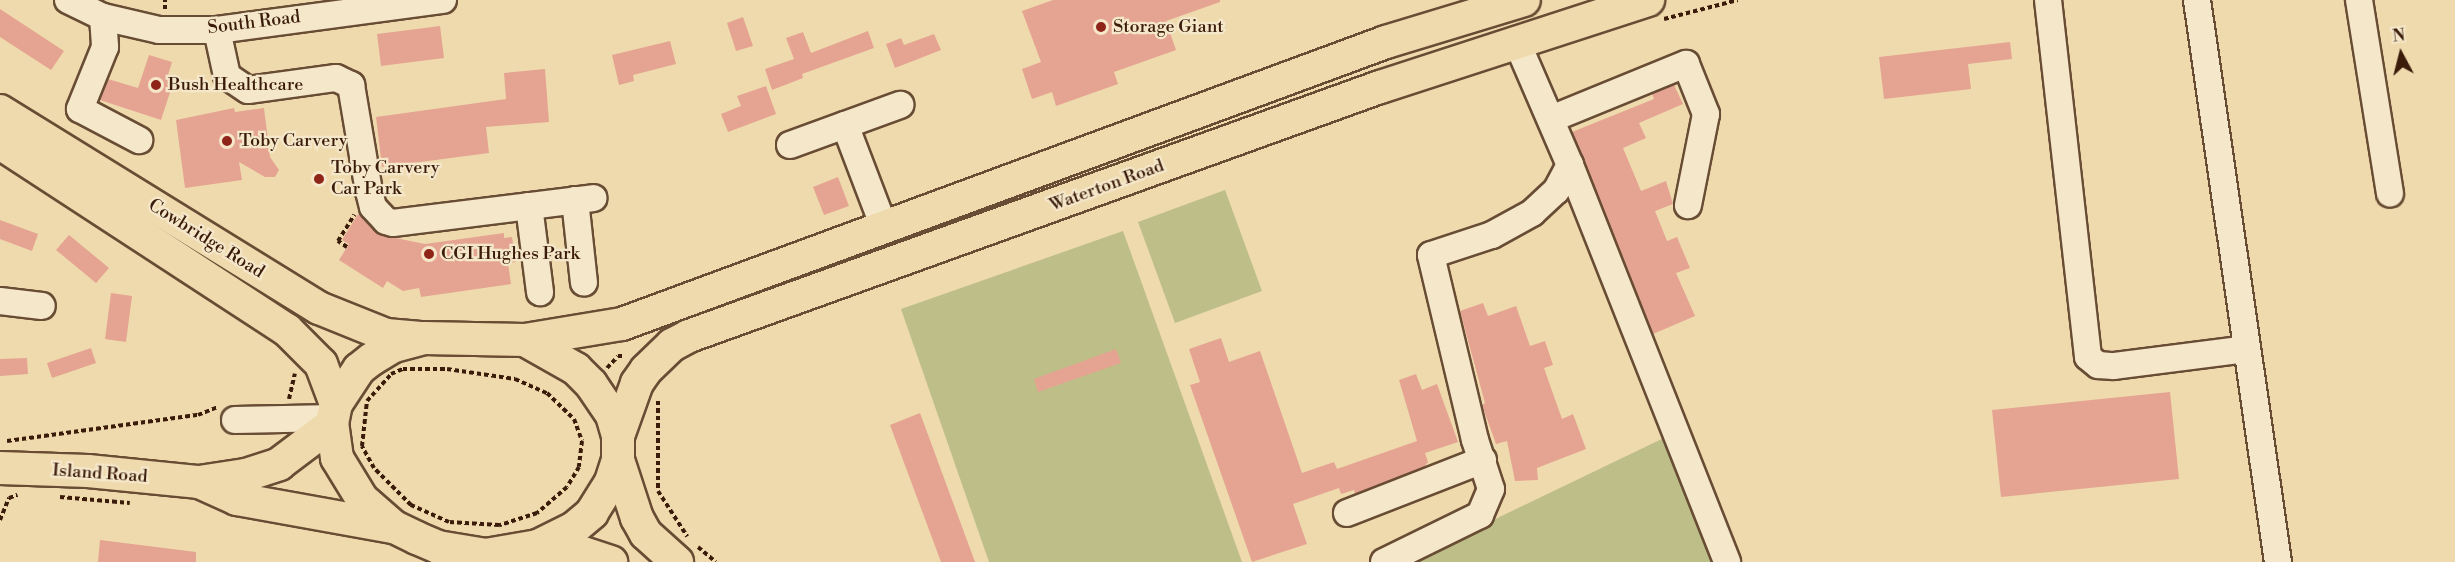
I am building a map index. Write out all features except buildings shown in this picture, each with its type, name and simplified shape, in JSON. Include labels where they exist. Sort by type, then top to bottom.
[{"type":"main road","points":[[199,482],[246,475],[279,464],[334,415],[359,369],[394,346],[424,338],[525,340],[622,324],[1386,42],[1524,0]]},
{"type":"main road","name":"Waterton Road","points":[[538,546],[565,533],[592,513],[604,497],[637,383],[646,370],[672,345],[689,336],[1516,40],[1648,0]]},
{"type":"main road","name":"Cowbridge Road","points":[[0,111],[319,308],[386,335],[424,338]]},
{"type":"main road","name":"Cowbridge Road","points":[[0,143],[287,330],[321,364],[334,415],[337,458],[346,477],[362,499],[394,527]]},
{"type":"main road","points":[[525,340],[576,369],[591,384],[612,415],[618,448],[637,518],[646,534],[677,562]]},
{"type":"main road","name":"Island Road","points":[[0,468],[88,471],[199,482]]},
{"type":"main road","points":[[199,482],[237,500],[394,527],[440,554],[503,558],[538,546],[577,551],[611,562]]},
{"type":"street","name":"South Road","points":[[68,0],[103,17],[159,30],[217,30],[315,8],[443,0]]},
{"type":"street","points":[[2048,0],[2088,357],[2098,365],[2114,366],[2247,349]]},
{"type":"street","points":[[2197,0],[2278,562]]},
{"type":"street","points":[[2359,0],[2390,194]]},
{"type":"street","points":[[103,17],[112,53],[80,109],[139,140]]},
{"type":"street","points":[[217,30],[227,76],[248,90],[336,78],[351,85],[373,207],[386,221],[393,223],[584,199],[584,283]]},
{"type":"street","points":[[1516,40],[1570,165],[1727,562]]},
{"type":"street","points":[[1551,119],[1686,64],[1706,114],[1688,205]]},
{"type":"street","points":[[790,145],[900,105]]},
{"type":"street","points":[[845,126],[885,227]]},
{"type":"street","points":[[1384,562],[1480,514],[1491,489],[1431,255],[1492,235],[1532,213],[1556,191],[1570,165]]},
{"type":"street","points":[[530,206],[540,292]]},
{"type":"street","points":[[0,301],[42,306]]},
{"type":"street","points":[[230,411],[334,415]]},
{"type":"street","points":[[1347,513],[1483,460]]},
{"type":"path","points":[[403,369],[447,369],[531,385],[547,393],[574,419],[582,441],[579,467],[560,495],[537,513],[519,520],[477,526],[428,515],[397,494],[374,468],[362,446],[367,401],[391,374],[403,369]]},
{"type":"path","points":[[661,393],[658,491],[690,540],[716,562]]},
{"type":"path","points":[[278,396],[289,397]]},
{"type":"path","points":[[0,442],[230,411]]},
{"type":"path","points":[[0,520],[9,498],[29,495]]},
{"type":"path","points":[[51,497],[142,504]]},
{"type":"green space","points":[[1225,190],[1262,291],[1175,323],[1138,222]]},
{"type":"green space","points":[[1123,231],[1242,562],[989,562],[901,309]]},
{"type":"green space","points":[[1668,436],[1721,562],[1406,562]]},
{"type":"place","name":"Storage Giant","points":[[1101,27]]},
{"type":"place","name":"Bush Healthcare","points":[[156,85]]},
{"type":"place","name":"Toby Carvery","points":[[227,141]]},
{"type":"place","name":"Toby Carvery Car Park","points":[[319,179]]},
{"type":"place","name":"CGI Hughes Park","points":[[429,254]]}]
